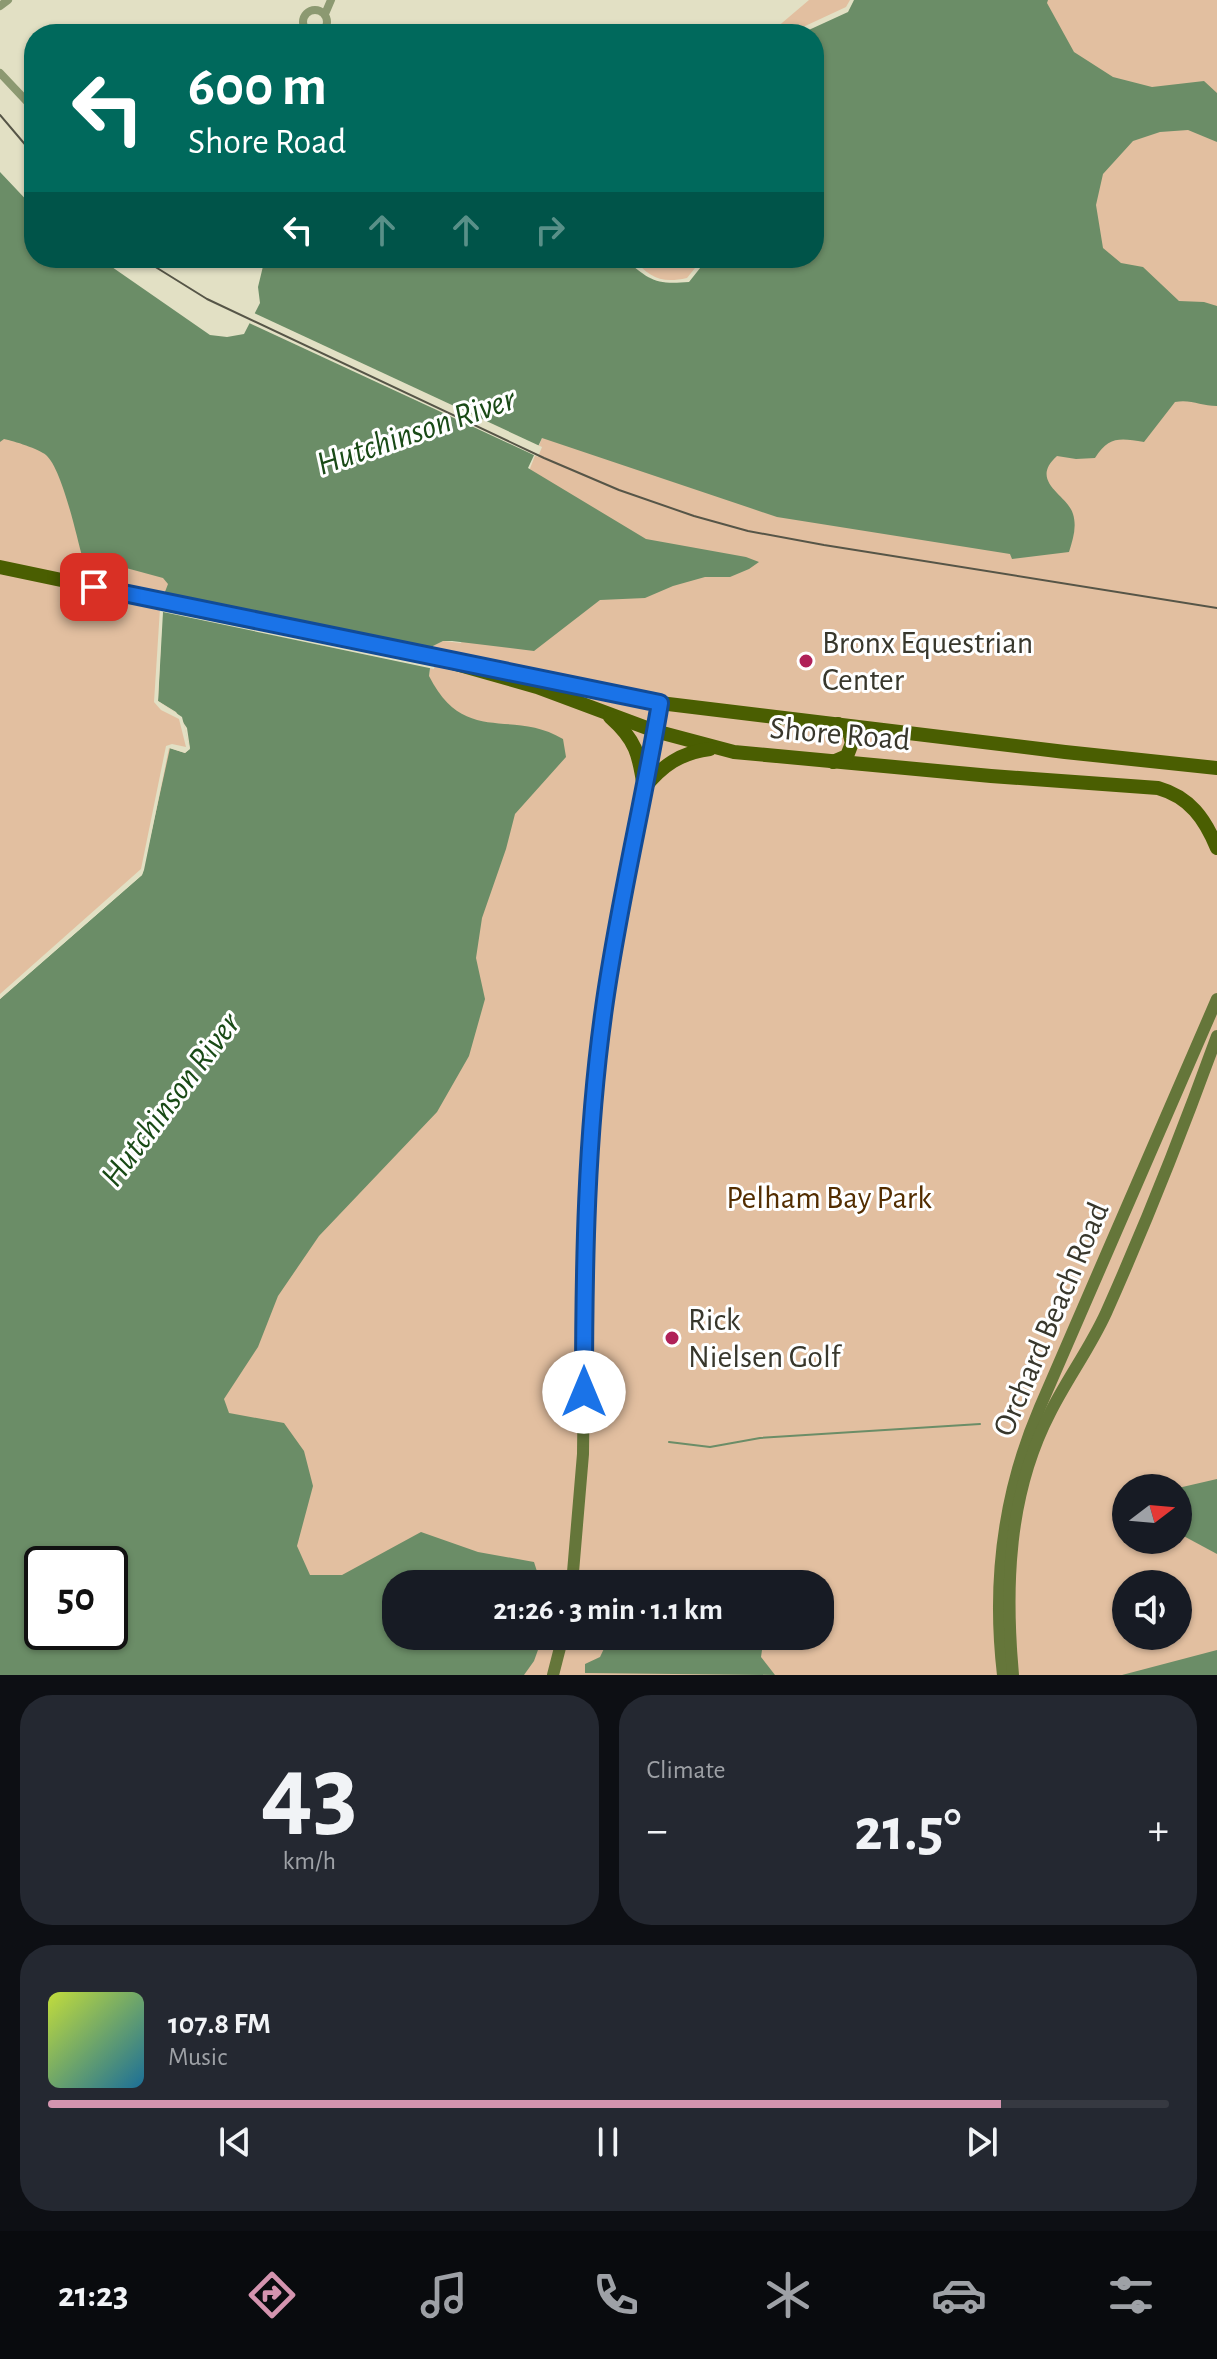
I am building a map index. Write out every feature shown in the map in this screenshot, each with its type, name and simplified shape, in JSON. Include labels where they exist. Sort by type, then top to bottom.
[{"type":"main road","name":"Shore Road","points":[[0,567],[442,660],[537,687],[655,731],[718,748],[833,762],[1158,788],[1176,795],[1196,811],[1217,848]]},
{"type":"main road","name":"Shore Road","points":[[442,660],[481,665],[660,703],[1217,768]]},
{"type":"main road","points":[[604,712],[632,738],[644,788]]},
{"type":"main road","points":[[833,762],[847,756],[852,743],[849,732],[837,723]]},
{"type":"main road","points":[[644,788],[671,761],[692,752],[718,748]]},
{"type":"street","points":[[0,6],[8,0]]},
{"type":"street","points":[[325,14],[331,0]]},
{"type":"street","points":[[0,73],[24,98]]},
{"type":"street","points":[[573,1570],[583,1454],[584,1234],[595,1088],[604,1007],[660,703]]},
{"type":"street","name":"Orchard Beach Road","points":[[1003,1675],[1000,1566],[1009,1502],[1021,1455],[1217,999]]},
{"type":"street","name":"Orchard Beach Road","points":[[1013,1675],[1009,1579],[1015,1522],[1027,1471],[1050,1412],[1092,1344],[1114,1295],[1165,1177],[1217,1036]]},
{"type":"street","points":[[553,1675],[559,1650]]},
{"type":"green space","points":[[809,0],[850,0],[846,7],[809,24],[781,24]]},
{"type":"green space","name":"Pelham Bay Park","points":[[1021,0],[1217,0],[1217,1675],[273,1675],[78,1467],[321,695],[323,680],[328,676],[429,676],[433,646],[443,641],[461,643],[542,438],[734,384],[821,268],[824,268],[824,264]]},
{"type":"green space","points":[[642,268],[695,268],[687,278],[670,280]]},
{"type":"green space","points":[[0,367],[183,441],[158,701],[182,717],[190,749],[144,870],[0,999]]},
{"type":"water","name":"Hutchinson River","points":[[854,0],[1048,0],[1074,52],[1113,77],[1152,87],[1204,81],[1217,93],[1217,142],[1188,130],[1160,132],[1133,141],[1103,174],[1096,205],[1103,248],[1121,263],[1143,267],[1179,301],[1217,306],[1217,406],[1175,402],[1144,442],[1116,440],[1105,446],[1095,458],[1057,456],[1049,465],[1048,481],[1073,514],[1075,528],[1069,552],[1012,559],[1010,554],[777,517],[542,438],[528,468],[646,539],[759,562],[730,577],[705,577],[645,598],[600,600],[534,651],[452,641],[433,646],[429,676],[443,698],[458,711],[474,719],[544,730],[563,739],[566,757],[515,814],[482,918],[476,958],[485,999],[469,1056],[437,1112],[319,1236],[278,1296],[258,1347],[224,1399],[229,1413],[284,1423],[304,1451],[313,1486],[297,1546],[310,1575],[342,1575],[421,1532],[478,1552],[534,1562],[537,1570],[382,1570],[382,1650],[538,1650],[534,1661],[524,1675],[0,1675],[0,999],[142,875],[170,748],[185,753],[190,748],[187,728],[176,712],[158,701],[163,597],[168,584],[163,578],[82,556],[68,502],[52,462],[32,448],[4,439],[0,442],[0,172],[24,197],[24,268],[113,268],[210,335],[227,337],[244,334],[260,303],[258,287],[263,268],[636,268],[653,279],[668,283],[689,282],[700,268],[824,268],[824,24],[848,12]]},
{"type":"water","points":[[1217,1479],[1217,1554],[1192,1541],[1192,1485]]},
{"type":"water","points":[[603,1650],[762,1650],[761,1657],[775,1675],[585,1673],[585,1664],[600,1657]]},
{"type":"water","points":[[1217,1650],[1217,1675],[1122,1675]]},
{"type":"pier","points":[[252,312],[542,447],[538,457],[247,322]]},
{"type":"pier","points":[[161,593],[437,651],[434,669],[163,612],[158,701],[182,717],[190,749],[185,753],[169,748],[142,875],[0,999],[0,994],[141,869],[166,746],[186,747],[179,719],[161,710],[154,702]]},
{"type":"waterway","points":[[669,1442],[710,1447],[760,1438],[980,1424]]},
{"type":"railway","points":[[0,115],[24,143]]},
{"type":"railway","points":[[157,268],[207,299],[544,458],[619,490],[694,516],[748,531],[824,545],[1217,608]]},
{"type":"place","name":"Bronx Equestrian Center","points":[[806,661]]},
{"type":"place","name":"Rick Nielsen Golf","points":[[672,1338]]},
{"type":"route","points":[[94,587],[660,703],[613,953],[596,1073],[586,1193],[584,1392]]}]
